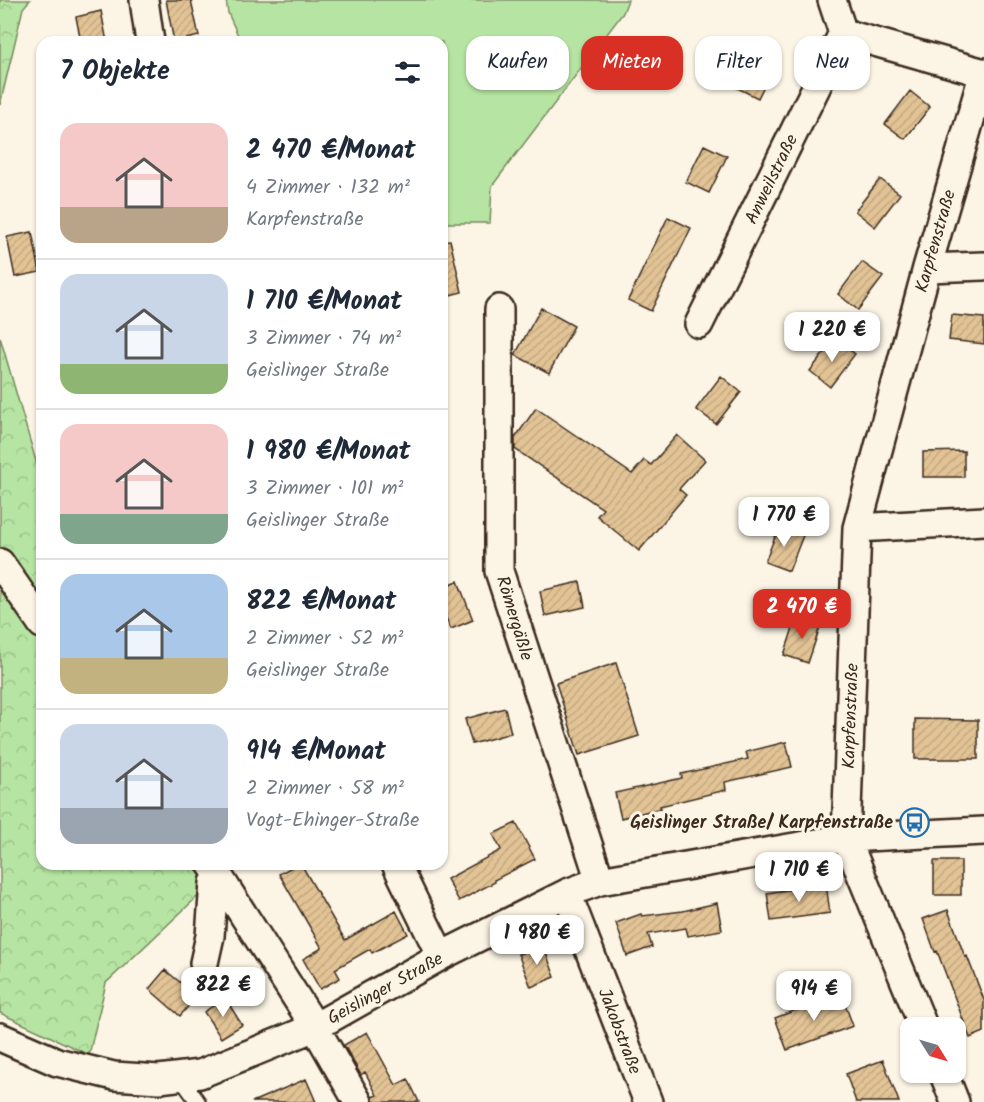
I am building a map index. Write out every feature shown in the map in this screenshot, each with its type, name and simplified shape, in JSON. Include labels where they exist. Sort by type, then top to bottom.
[{"type":"street","points":[[144,0],[149,36]]},
{"type":"street","points":[[832,0],[843,33],[984,72]]},
{"type":"street","name":"Anweilstraße","points":[[699,324],[843,33]]},
{"type":"street","name":"Karpfenstraße","points":[[846,838],[857,528],[927,268],[984,72]]},
{"type":"street","points":[[927,268],[984,266]]},
{"type":"street","name":"Römergäßle","points":[[499,309],[499,571],[600,881]]},
{"type":"street","points":[[857,528],[984,521]]},
{"type":"street","points":[[0,563],[36,615]]},
{"type":"street","name":"Geislinger Straße","points":[[0,1037],[57,1062],[114,1076],[159,1079],[200,1074],[315,1027],[441,956],[567,893],[600,881],[846,838],[984,831]]},
{"type":"street","points":[[846,838],[919,1017]]},
{"type":"street","points":[[204,963],[210,936],[215,870]]},
{"type":"street","points":[[215,870],[315,1027],[358,1102]]},
{"type":"street","points":[[399,870],[441,956]]},
{"type":"street","name":"Jakobstraße","points":[[567,893],[648,1102]]},
{"type":"street","points":[[947,1083],[955,1102]]},
{"type":"lane","points":[[180,1077],[198,1102]]},
{"type":"green space","points":[[0,0],[30,0],[23,8],[0,105]]},
{"type":"green space","points":[[226,0],[628,0],[623,13],[606,36],[581,36],[581,68],[569,84],[569,36],[466,36],[466,90],[565,90],[492,186],[490,223],[448,223],[448,36],[238,36],[228,13]]},
{"type":"green space","points":[[0,337],[36,461],[36,870],[226,870],[106,983],[89,1055],[0,1013]]},
{"type":"building","points":[[166,0],[191,0],[199,36],[173,36]]},
{"type":"building","points":[[101,11],[106,36],[80,36],[76,17]]},
{"type":"building","points":[[741,90],[762,90],[758,98]]},
{"type":"building","points":[[910,91],[930,107],[905,139],[885,124]]},
{"type":"building","points":[[704,145],[727,156],[709,193],[686,182]]},
{"type":"building","points":[[880,179],[900,194],[875,227],[855,211]]},
{"type":"building","points":[[668,217],[691,228],[651,311],[628,300]]},
{"type":"building","points":[[32,232],[36,252],[36,273],[15,277],[7,237]]},
{"type":"building","points":[[448,240],[450,240],[462,292],[448,296]]},
{"type":"building","points":[[862,262],[883,277],[858,310],[838,294]]},
{"type":"building","points":[[541,308],[574,326],[549,373],[515,355]]},
{"type":"building","points":[[952,315],[984,318],[984,344],[949,340]]},
{"type":"building","points":[[835,339],[855,354],[830,387],[810,371]]},
{"type":"building","points":[[721,376],[741,392],[716,424],[696,409]]},
{"type":"building","points":[[536,408],[632,474],[644,460],[651,465],[677,435],[705,460],[679,489],[686,495],[639,551],[597,516],[603,509],[515,449],[515,438]]},
{"type":"building","points":[[964,451],[964,477],[923,477],[923,452]]},
{"type":"building","points":[[780,524],[804,533],[789,571],[765,562]]},
{"type":"building","points":[[458,581],[473,620],[451,629],[448,622],[448,585]]},
{"type":"building","points":[[580,582],[585,607],[545,616],[540,591]]},
{"type":"building","points":[[797,616],[821,624],[808,663],[784,655]]},
{"type":"building","points":[[616,663],[639,736],[579,755],[556,683]]},
{"type":"building","points":[[505,708],[511,733],[472,744],[465,719]]},
{"type":"building","points":[[915,719],[978,720],[978,759],[915,759]]},
{"type":"building","points":[[786,742],[792,767],[725,782],[726,790],[621,818],[615,793],[682,778],[681,774],[748,759],[746,752]]},
{"type":"building","points":[[516,823],[535,859],[459,901],[447,879],[501,850],[493,834]]},
{"type":"building","points":[[934,861],[961,861],[961,895],[934,895]]},
{"type":"building","points":[[286,870],[304,870],[345,940],[396,911],[408,934],[372,953],[370,949],[335,969],[340,978],[320,989],[303,959],[322,948],[279,874]]},
{"type":"building","points":[[826,884],[830,913],[771,921],[767,893]]},
{"type":"building","points":[[717,903],[722,930],[688,936],[686,928],[648,934],[652,947],[627,956],[616,923],[641,914],[642,916],[683,911]]},
{"type":"building","points":[[948,910],[984,1000],[984,1032],[970,1038],[966,1027],[966,1017],[962,1017],[923,919]]},
{"type":"building","points":[[543,945],[555,977],[531,987],[518,954]]},
{"type":"building","points":[[165,970],[197,996],[180,1016],[149,989]]},
{"type":"building","points":[[841,993],[853,1026],[787,1050],[775,1018]]},
{"type":"building","points":[[225,998],[242,1025],[221,1038],[204,1012]]},
{"type":"building","points":[[367,1032],[396,1085],[408,1079],[419,1102],[374,1102],[372,1097],[377,1095],[365,1072],[361,1075],[344,1045]]},
{"type":"building","points":[[883,1060],[899,1102],[856,1102],[846,1074]]},
{"type":"building","points":[[306,1079],[316,1102],[252,1102]]},
{"type":"place","name":"Geislinger Straße/ Karpfenstraße","points":[[914,822]]}]
